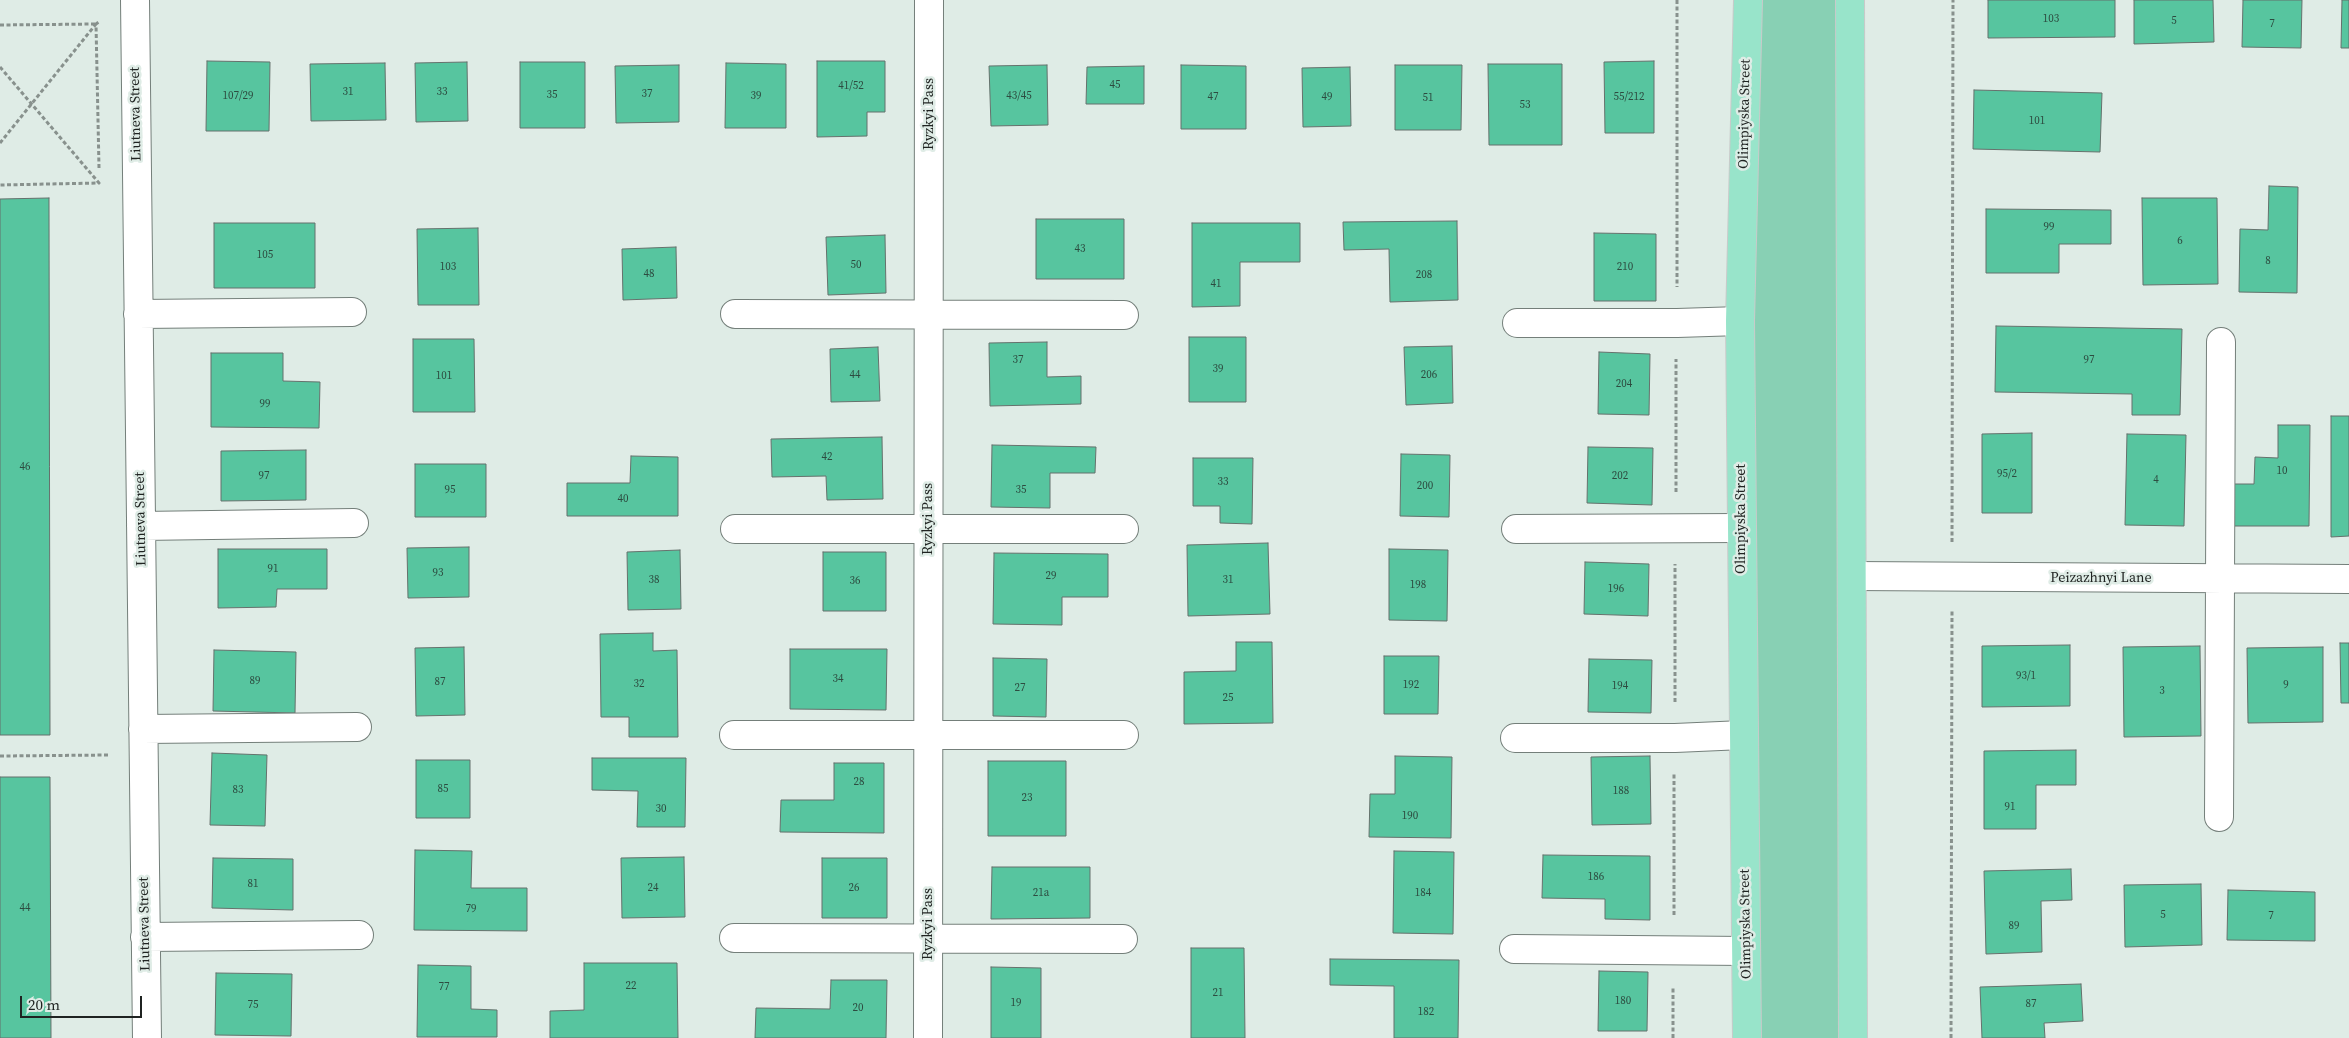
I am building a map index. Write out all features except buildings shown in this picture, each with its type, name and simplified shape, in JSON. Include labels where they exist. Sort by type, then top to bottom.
[{"type":"main road","name":"Olimpiyska Street","points":[[1747,1038],[1740,321],[1748,0]]},
{"type":"main road","points":[[1850,0],[1853,1038]]},
{"type":"street","name":"Liutneva Street","points":[[135,0],[146,1038]]},
{"type":"street","name":"Ryzkyi Pass","points":[[928,1038],[929,0]]},
{"type":"street","points":[[138,314],[352,312]]},
{"type":"street","points":[[735,314],[1124,315]]},
{"type":"street","points":[[1517,322],[1740,321]]},
{"type":"street","points":[[2219,817],[2221,342]]},
{"type":"street","points":[[141,526],[354,522]]},
{"type":"street","points":[[1516,530],[1741,528]]},
{"type":"street","points":[[735,529],[1124,529]]},
{"type":"street","name":"Peizazhnyi Lane","points":[[1852,576],[2349,579]]},
{"type":"street","points":[[143,729],[357,727]]},
{"type":"street","points":[[734,735],[1124,735]]},
{"type":"street","points":[[1515,738],[1675,738],[1743,735]]},
{"type":"street","points":[[145,937],[359,935]]},
{"type":"street","points":[[734,938],[1123,939]]},
{"type":"street","points":[[1514,949],[1746,951]]},
{"type":"path","points":[[1951,1038],[1953,0]]},
{"type":"path","points":[[0,25],[96,24],[0,143]]},
{"type":"path","points":[[0,67],[99,183],[0,185]]},
{"type":"path","points":[[0,756],[109,755]]},
{"type":"green space","points":[[1741,0],[1849,0],[1849,1038],[1746,1038]]}]
